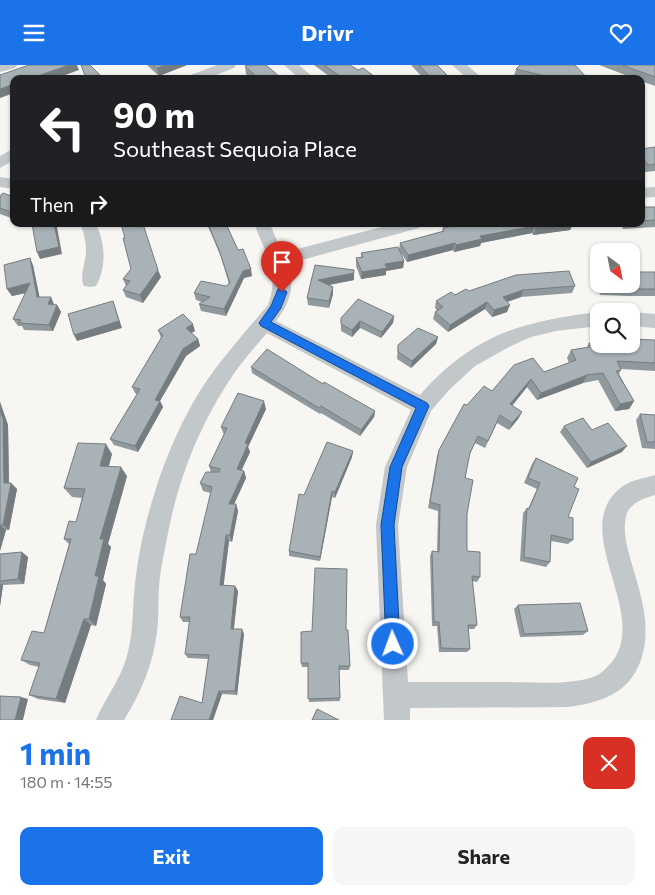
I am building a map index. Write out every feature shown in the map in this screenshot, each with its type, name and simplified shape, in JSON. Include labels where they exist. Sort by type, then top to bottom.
[{"type":"street","points":[[0,68],[10,65]]},
{"type":"street","points":[[203,75],[229,65]]},
{"type":"street","points":[[291,65],[304,75]]},
{"type":"street","points":[[459,65],[472,75]]},
{"type":"street","points":[[89,227],[96,246],[94,268],[90,281]]},
{"type":"street","points":[[109,720],[126,691],[140,656],[145,630],[147,584],[155,538],[166,495],[182,448],[202,407],[221,376],[276,308],[282,292],[283,275],[263,227]]},
{"type":"street","points":[[278,260],[402,227]]},
{"type":"street","points":[[397,720],[387,525],[396,467],[423,406],[442,383],[468,361],[504,341],[527,331],[556,324],[590,320]]},
{"type":"street","points":[[640,320],[655,321]]},
{"type":"street","points":[[264,323],[423,406]]},
{"type":"street","points":[[396,695],[555,695],[604,686],[618,676],[631,657],[634,621],[612,529],[616,513],[624,499],[640,487],[655,485]]},
{"type":"building","points":[[29,65],[69,65],[40,75],[10,75],[10,85],[0,89],[0,75]]},
{"type":"building","points":[[81,65],[90,65],[100,75],[85,75]]},
{"type":"building","points":[[153,65],[166,65],[157,68]]},
{"type":"building","points":[[266,65],[278,75],[255,75],[245,66]]},
{"type":"building","points":[[324,65],[350,65],[358,70],[363,68],[373,75],[338,75]]},
{"type":"building","points":[[419,65],[437,65],[447,75],[428,75]]},
{"type":"building","points":[[520,65],[575,65],[584,75],[541,75],[516,69]]},
{"type":"building","points":[[622,65],[655,65],[655,77]]},
{"type":"building","points":[[655,147],[655,164],[648,165],[645,161],[645,148]]},
{"type":"building","points":[[3,193],[10,196],[10,212],[0,208],[0,196]]},
{"type":"building","points":[[645,207],[655,207],[655,220],[645,221]]},
{"type":"building","points":[[33,227],[55,227],[59,247],[37,252]]},
{"type":"building","points":[[122,227],[144,227],[158,270],[140,295],[123,290],[130,281],[123,279],[131,269],[123,238],[125,238]]},
{"type":"building","points":[[209,227],[227,227],[238,250],[243,249],[251,269],[243,271],[224,309],[199,304],[210,297],[194,293],[201,281],[226,286],[230,283]]},
{"type":"building","points":[[530,227],[480,236],[482,239],[456,245],[455,243],[408,255],[400,243],[444,231],[443,228]]},
{"type":"building","points":[[398,247],[404,261],[385,264],[387,268],[362,272],[356,258],[363,257],[361,253]]},
{"type":"building","points":[[30,258],[37,297],[51,297],[48,304],[57,305],[49,325],[19,323],[21,320],[13,319],[30,283],[7,289],[4,265]]},
{"type":"building","points":[[315,265],[354,270],[354,273],[318,280],[333,287],[329,301],[307,298]]},
{"type":"building","points":[[569,271],[575,286],[523,290],[503,297],[510,305],[494,310],[487,302],[450,325],[435,312],[443,307],[436,301],[451,292],[455,295],[466,289],[469,291],[516,275]]},
{"type":"building","points":[[640,272],[655,272],[655,289],[640,289]]},
{"type":"building","points":[[358,299],[394,316],[382,332],[360,321],[352,330],[341,324],[341,318]]},
{"type":"building","points":[[113,301],[119,321],[74,335],[68,314]]},
{"type":"building","points":[[183,314],[193,324],[186,328],[198,339],[183,349],[155,400],[160,401],[135,446],[110,439],[140,389],[132,387],[163,335],[158,330]]},
{"type":"building","points":[[418,328],[438,337],[412,361],[398,352],[398,345]]},
{"type":"building","points":[[640,339],[655,340],[655,363],[617,361],[621,370],[616,371],[634,401],[620,404],[603,373],[587,375],[541,393],[531,379],[510,404],[522,412],[512,423],[500,415],[488,441],[478,436],[470,453],[465,478],[473,480],[467,514],[467,551],[480,552],[480,577],[472,576],[477,625],[468,625],[470,649],[441,648],[439,622],[434,622],[432,551],[439,552],[440,505],[430,502],[439,450],[464,404],[467,405],[484,386],[492,391],[514,365],[533,358],[544,372],[576,360],[571,350],[590,347],[590,353],[640,353]]},
{"type":"building","points":[[267,349],[323,384],[324,382],[375,411],[361,430],[321,406],[319,408],[251,367]]},
{"type":"building","points":[[238,393],[264,401],[245,443],[248,444],[237,469],[244,471],[229,504],[236,504],[230,535],[226,535],[220,585],[235,586],[231,629],[242,629],[235,691],[219,691],[209,720],[171,720],[180,696],[202,703],[209,655],[185,654],[190,617],[180,617],[190,554],[196,554],[212,487],[200,483],[206,472],[219,472],[220,469],[209,466],[227,428],[221,427]]},
{"type":"building","points":[[0,410],[3,419],[4,483],[11,483],[3,525],[0,525]]},
{"type":"building","points":[[640,414],[655,415],[655,442],[647,442]]},
{"type":"building","points":[[583,418],[592,430],[608,423],[627,446],[591,462],[564,426]]},
{"type":"building","points":[[327,442],[353,451],[335,492],[332,491],[320,557],[289,551],[299,494],[304,495]]},
{"type":"building","points":[[78,443],[106,444],[100,466],[121,467],[100,539],[104,539],[95,576],[99,576],[89,619],[84,619],[56,699],[29,695],[40,663],[21,660],[32,631],[44,633],[71,539],[64,539],[69,521],[76,522],[85,489],[64,488]]},
{"type":"building","points":[[536,458],[578,478],[574,487],[579,489],[568,517],[573,518],[573,540],[551,535],[550,562],[524,557],[527,508],[529,509],[540,483],[528,478]]},
{"type":"building","points":[[22,552],[18,579],[0,581],[0,554]]},
{"type":"building","points":[[315,568],[347,569],[346,630],[348,630],[350,666],[339,666],[340,698],[308,699],[308,663],[301,663],[301,632],[312,631]]},
{"type":"building","points":[[580,603],[588,631],[524,634],[518,605]]},
{"type":"building","points":[[0,696],[21,697],[15,720],[0,720]]},
{"type":"building","points":[[317,709],[339,720],[312,720]]},
{"type":"route","points":[[282,292],[276,308],[264,323],[423,406],[396,467],[387,525],[393,644]]}]
